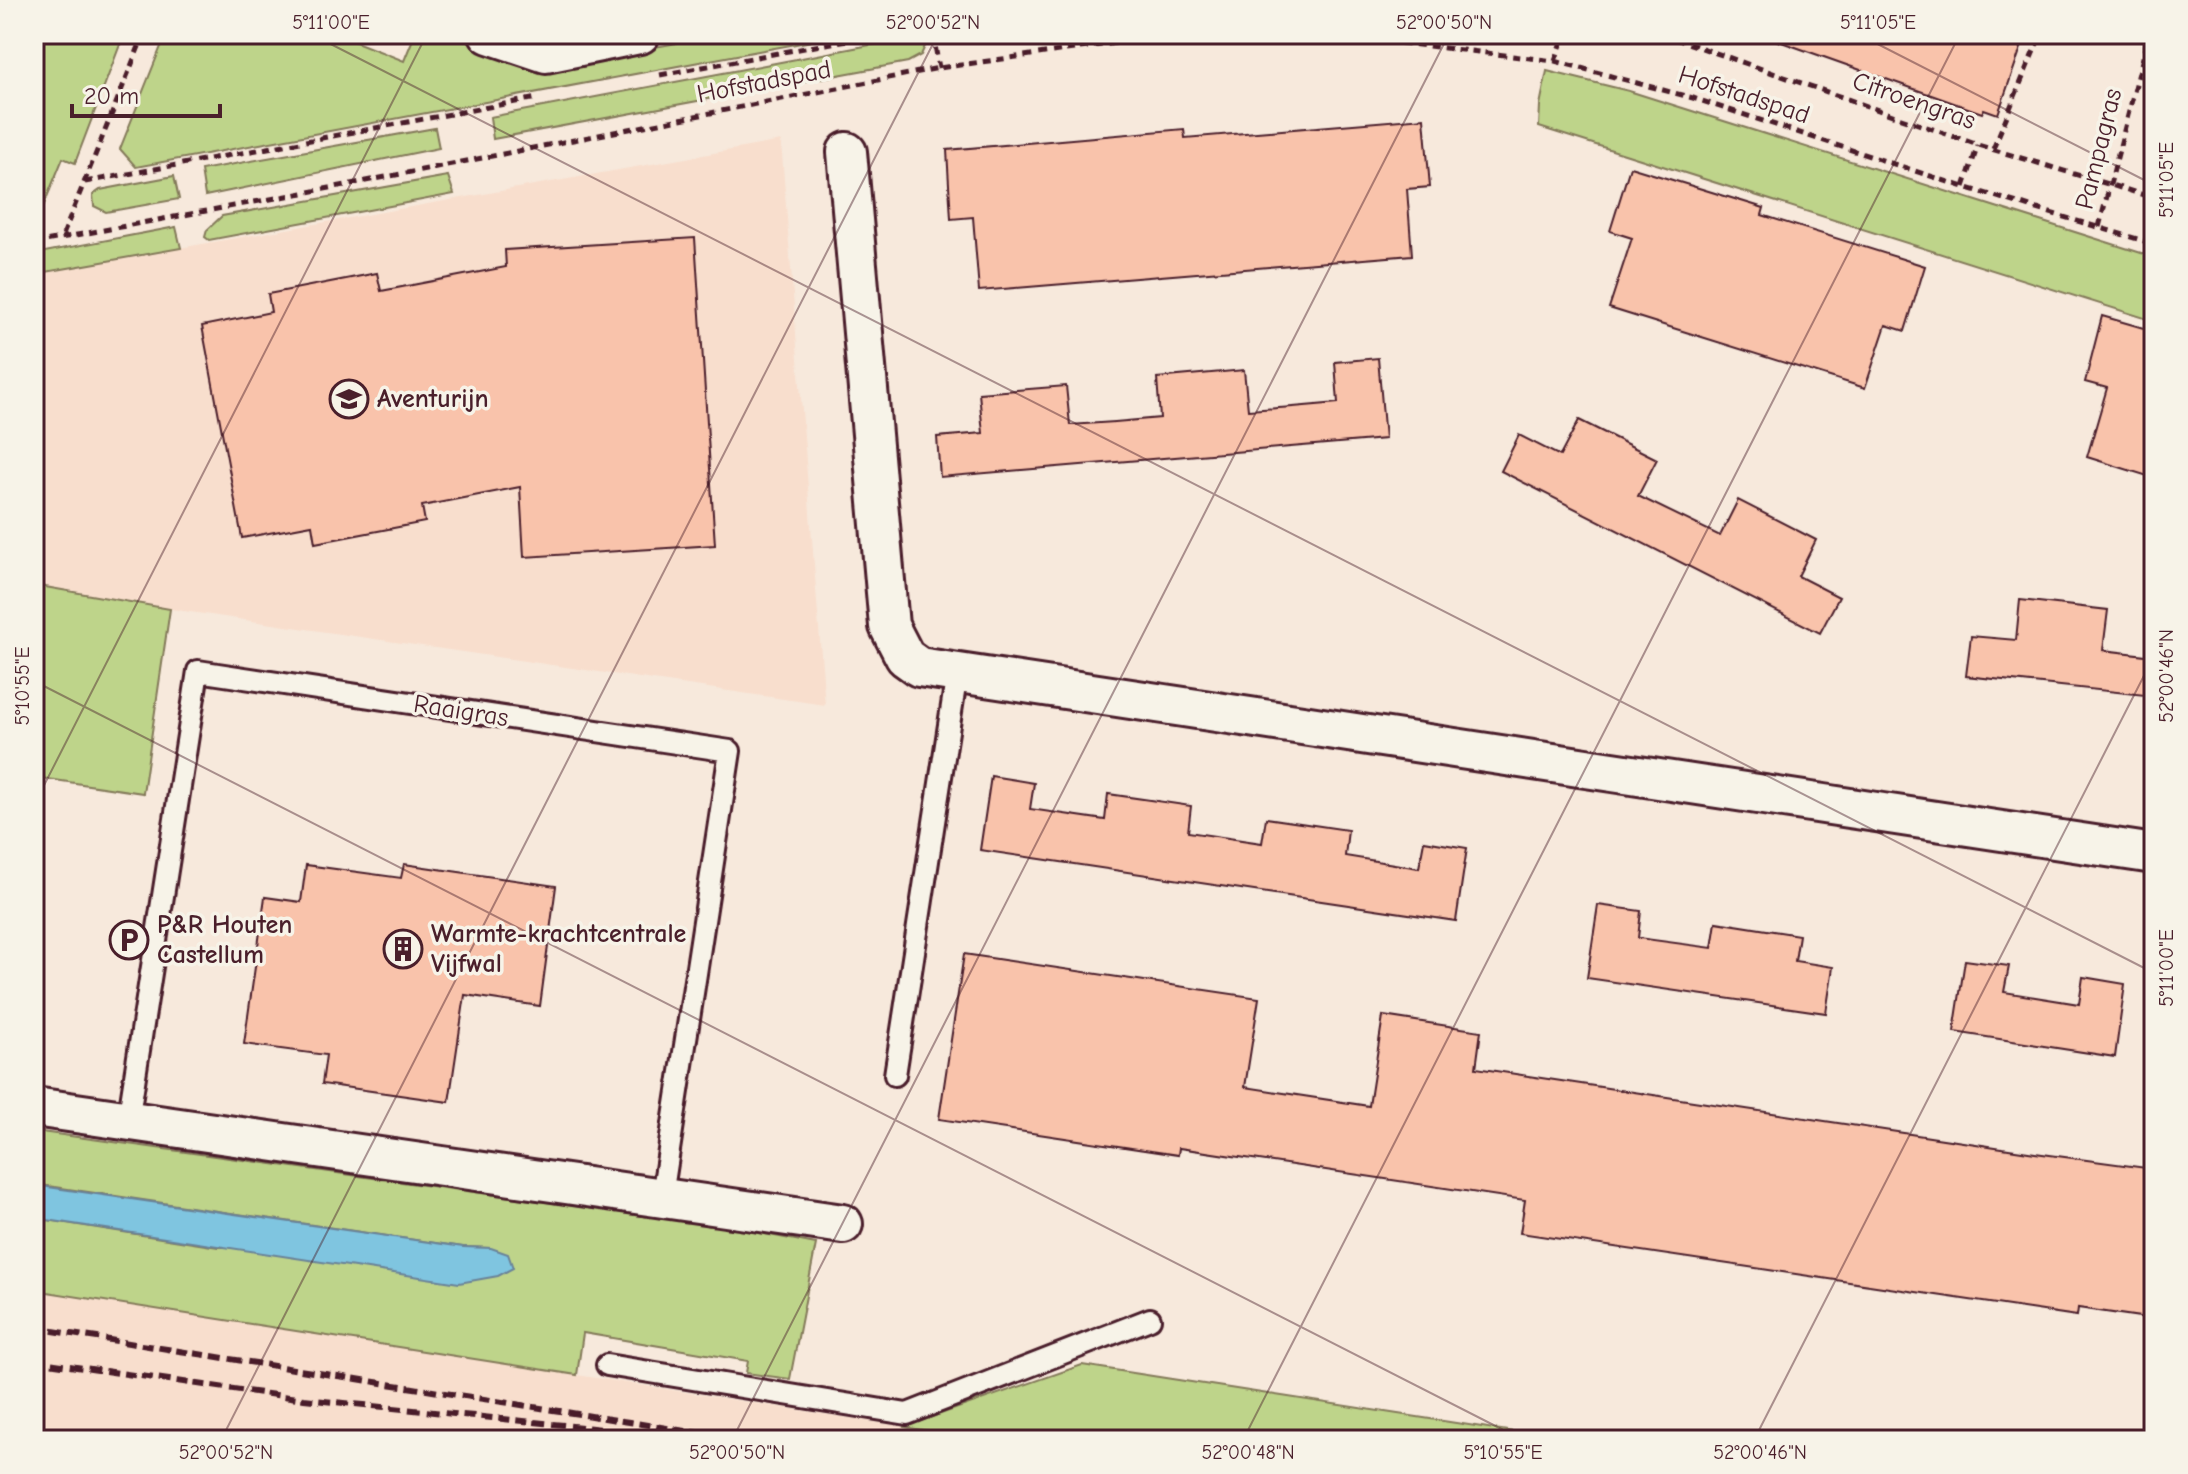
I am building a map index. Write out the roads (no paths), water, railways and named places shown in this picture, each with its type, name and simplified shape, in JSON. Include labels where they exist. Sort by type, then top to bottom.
[{"type":"street","points":[[489,34],[546,53],[640,34]]},
{"type":"street","points":[[847,152],[889,626],[905,657],[919,667],[2154,854]]},
{"type":"street","points":[[34,1107],[843,1224]]},
{"type":"lane","name":"Raaigras","points":[[128,1121],[198,671],[730,751],[662,1196]]},
{"type":"lane","points":[[895,1075],[957,673]]},
{"type":"lane","points":[[607,1365],[907,1414],[1150,1319]]},
{"type":"water","points":[[34,1185],[463,1247],[491,1248],[508,1254],[513,1268],[498,1276],[459,1283],[34,1218]]},
{"type":"railway","points":[[34,1328],[743,1440]]},
{"type":"railway","points":[[34,1361],[304,1399],[603,1429]]},
{"type":"place","name":"Aventurijn","points":[[349,399]]},
{"type":"place","name":"P&R Houten Castellum","points":[[129,940]]},
{"type":"place","name":"Warmte-krachtcentrale Vijfwal","points":[[403,949]]}]
